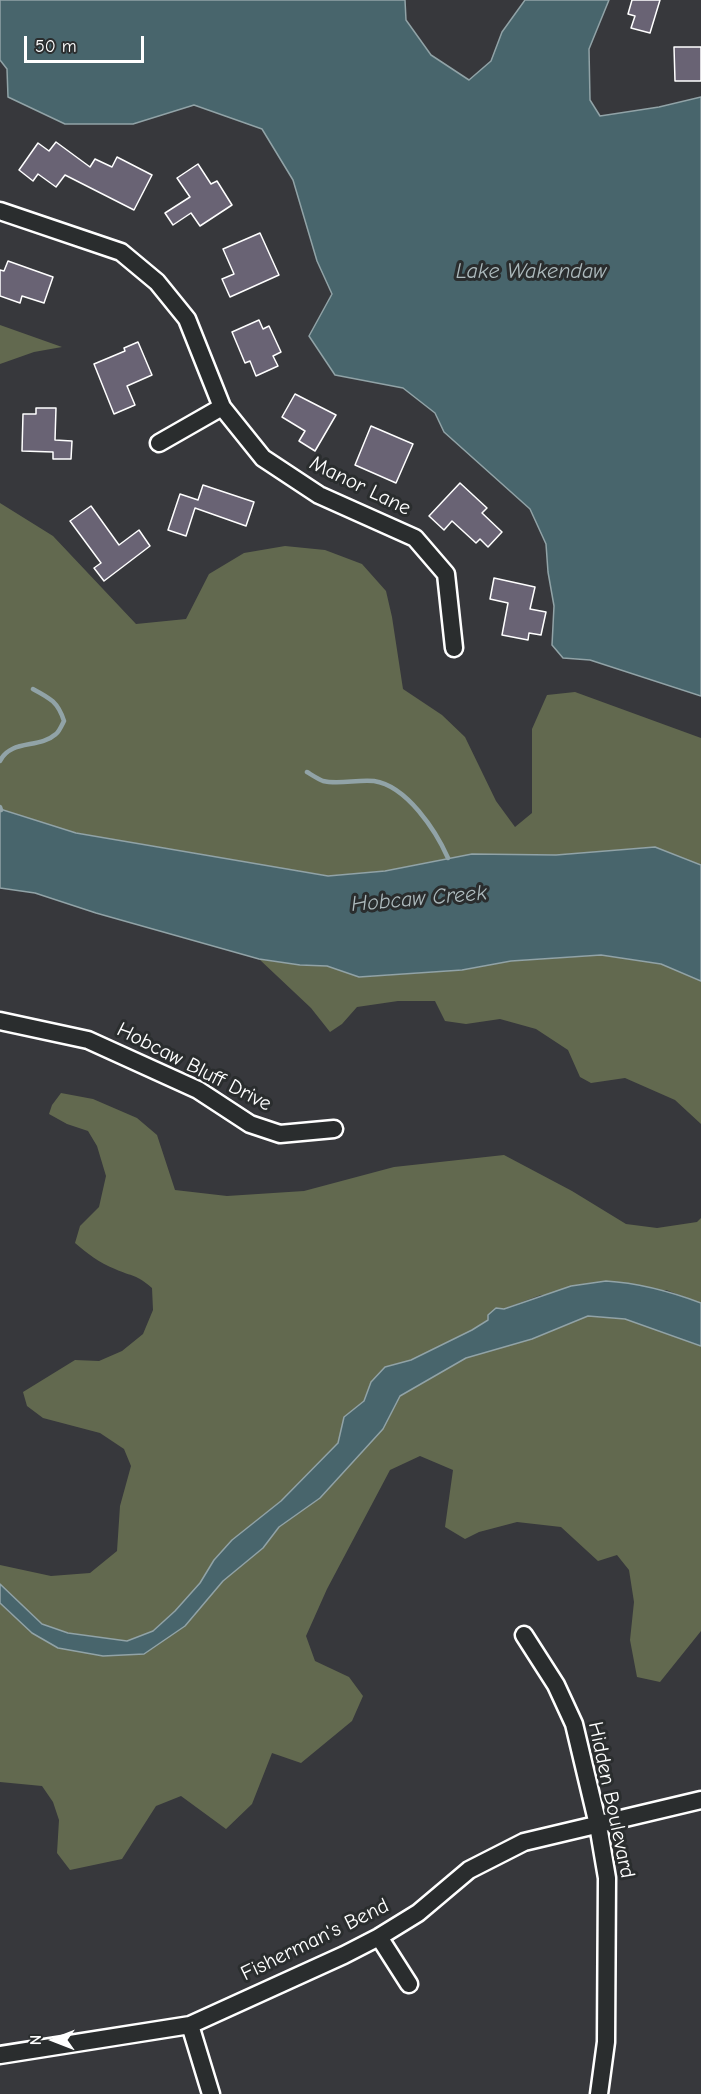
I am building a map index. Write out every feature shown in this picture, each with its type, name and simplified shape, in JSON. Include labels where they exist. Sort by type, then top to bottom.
[{"type":"street","name":"Manor Lane","points":[[0,212],[121,252],[157,282],[187,319],[222,407],[263,458],[319,495],[415,538],[447,574],[454,648]]},
{"type":"street","points":[[159,443],[222,407]]},
{"type":"street","name":"Hobcaw Bluff Drive","points":[[0,1020],[88,1040],[198,1090],[250,1124],[280,1134],[334,1129]]},
{"type":"street","name":"Hidden Boulevard","points":[[524,1635],[556,1685],[574,1724],[598,1825],[607,1878],[606,2042],[599,2094]]},
{"type":"street","name":"Fisherman's Bend","points":[[0,2055],[190,2025],[379,1937],[418,1913],[469,1870],[524,1842],[701,1800]]},
{"type":"street","points":[[379,1937],[409,1983]]},
{"type":"street","points":[[190,2025],[211,2094]]},
{"type":"green space","points":[[0,325],[62,347],[34,352],[0,364]]},
{"type":"green space","points":[[0,503],[53,536],[136,624],[186,619],[209,574],[244,553],[285,546],[325,550],[362,564],[386,591],[403,689],[442,715],[465,737],[496,801],[515,827],[532,813],[532,729],[547,695],[575,692],[701,738],[701,865],[655,847],[556,855],[472,854],[385,871],[328,876],[76,833],[0,809]]},
{"type":"green space","points":[[601,955],[661,964],[701,981],[701,1124],[675,1100],[625,1078],[591,1083],[580,1077],[568,1050],[536,1029],[500,1019],[466,1024],[445,1021],[435,1001],[398,1001],[357,1007],[342,1024],[330,1032],[311,1008],[259,959],[300,965],[328,966],[359,977],[462,970],[511,961]]},
{"type":"green space","points":[[61,1093],[93,1099],[137,1118],[157,1135],[175,1190],[227,1196],[304,1191],[394,1167],[504,1155],[572,1191],[626,1224],[657,1228],[697,1222],[701,1218],[701,1303],[666,1290],[541,1295],[503,1309],[472,1330],[411,1360],[385,1367],[371,1382],[364,1401],[344,1417],[338,1443],[281,1501],[232,1540],[214,1560],[200,1583],[153,1631],[127,1641],[68,1633],[42,1624],[0,1584],[0,1565],[51,1576],[90,1573],[117,1551],[120,1506],[131,1466],[124,1449],[100,1433],[43,1418],[27,1406],[23,1392],[75,1360],[99,1361],[122,1351],[143,1334],[153,1310],[152,1288],[147,1283],[98,1261],[75,1243],[80,1226],[99,1207],[106,1176],[97,1146],[88,1131],[67,1124],[49,1114],[52,1105]]},
{"type":"green space","points":[[588,1316],[625,1319],[701,1346],[701,1631],[660,1682],[637,1677],[630,1640],[634,1602],[629,1570],[617,1555],[598,1561],[561,1527],[517,1522],[479,1532],[465,1539],[445,1527],[453,1470],[420,1456],[390,1470],[327,1589],[306,1636],[315,1661],[349,1677],[363,1696],[352,1721],[301,1763],[272,1753],[252,1804],[226,1829],[181,1796],[156,1806],[122,1859],[70,1870],[57,1853],[59,1820],[53,1802],[42,1786],[0,1782],[0,1603],[11,1614],[103,1656],[185,1626],[223,1581],[263,1548],[279,1527],[320,1498],[383,1429],[400,1396],[466,1358],[532,1339]]},
{"type":"water","name":"Lake Wakendaw","points":[[0,0],[405,0],[406,20],[431,55],[469,80],[491,61],[502,32],[525,0],[609,0],[589,49],[590,100],[600,116],[659,107],[701,97],[701,696],[590,660],[563,658],[552,645],[554,606],[546,544],[530,509],[444,432],[435,413],[403,388],[335,375],[309,336],[332,294],[317,261],[293,180],[262,129],[194,105],[133,124],[65,124],[8,97],[7,69],[0,60]]},
{"type":"water","name":"Hobcaw Creek","points":[[0,809],[76,833],[328,876],[385,871],[472,854],[556,855],[655,847],[701,865],[701,981],[661,964],[601,955],[511,961],[462,970],[359,977],[327,966],[259,959],[96,913],[35,893],[0,888]]},
{"type":"water","points":[[606,1281],[654,1288],[701,1303],[701,1346],[625,1319],[588,1316],[532,1339],[466,1358],[400,1396],[383,1429],[320,1498],[279,1527],[263,1548],[223,1581],[185,1626],[144,1654],[103,1656],[58,1648],[32,1633],[0,1603],[0,1584],[42,1624],[68,1633],[127,1641],[153,1631],[200,1583],[214,1560],[232,1540],[281,1501],[338,1443],[344,1417],[364,1401],[371,1382],[385,1367],[411,1360],[472,1330],[488,1320],[488,1315],[496,1308],[504,1309],[571,1286]]},
{"type":"building","points":[[632,0],[660,0],[650,33],[631,28],[635,16],[628,14]]},
{"type":"building","points":[[674,47],[701,47],[701,81],[675,81]]},
{"type":"building","points":[[56,142],[90,167],[95,159],[112,167],[117,157],[152,175],[134,210],[65,175],[56,187],[38,174],[33,181],[19,170],[38,143],[49,151]]},
{"type":"building","points":[[198,164],[211,184],[217,181],[232,205],[200,226],[191,213],[173,225],[165,213],[190,197],[177,178]]},
{"type":"building","points":[[260,233],[279,275],[230,297],[222,279],[234,274],[223,249]]},
{"type":"building","points":[[8,261],[53,277],[44,303],[22,296],[20,303],[0,296],[0,270],[4,271]]},
{"type":"building","points":[[259,320],[263,329],[269,326],[281,352],[273,356],[278,366],[256,376],[250,361],[245,363],[232,332]]},
{"type":"building","points":[[138,342],[152,375],[127,386],[135,405],[114,414],[94,364],[125,351],[124,348]]},
{"type":"building","points":[[295,394],[336,415],[315,451],[299,441],[305,431],[282,417]]},
{"type":"building","points":[[36,408],[56,408],[55,440],[72,441],[71,459],[53,459],[53,452],[22,451],[23,414],[36,414]]},
{"type":"building","points":[[371,426],[413,444],[396,483],[355,465]]},
{"type":"building","points":[[460,483],[487,508],[482,513],[502,532],[488,547],[480,539],[476,543],[452,521],[444,530],[429,516]]},
{"type":"building","points":[[203,485],[254,502],[246,526],[195,508],[186,536],[168,530],[180,494],[198,500]]},
{"type":"building","points":[[91,506],[119,545],[139,530],[150,546],[104,581],[94,568],[101,563],[70,521]]},
{"type":"building","points":[[494,578],[535,587],[530,609],[546,612],[541,635],[529,633],[528,640],[502,635],[508,603],[490,599]]},
{"type":"waterway","points":[[0,761],[11,750],[49,739],[57,733],[64,721],[53,701],[33,689]]},
{"type":"waterway","points":[[307,772],[323,781],[374,781],[398,791],[409,800],[428,823],[448,858]]}]
